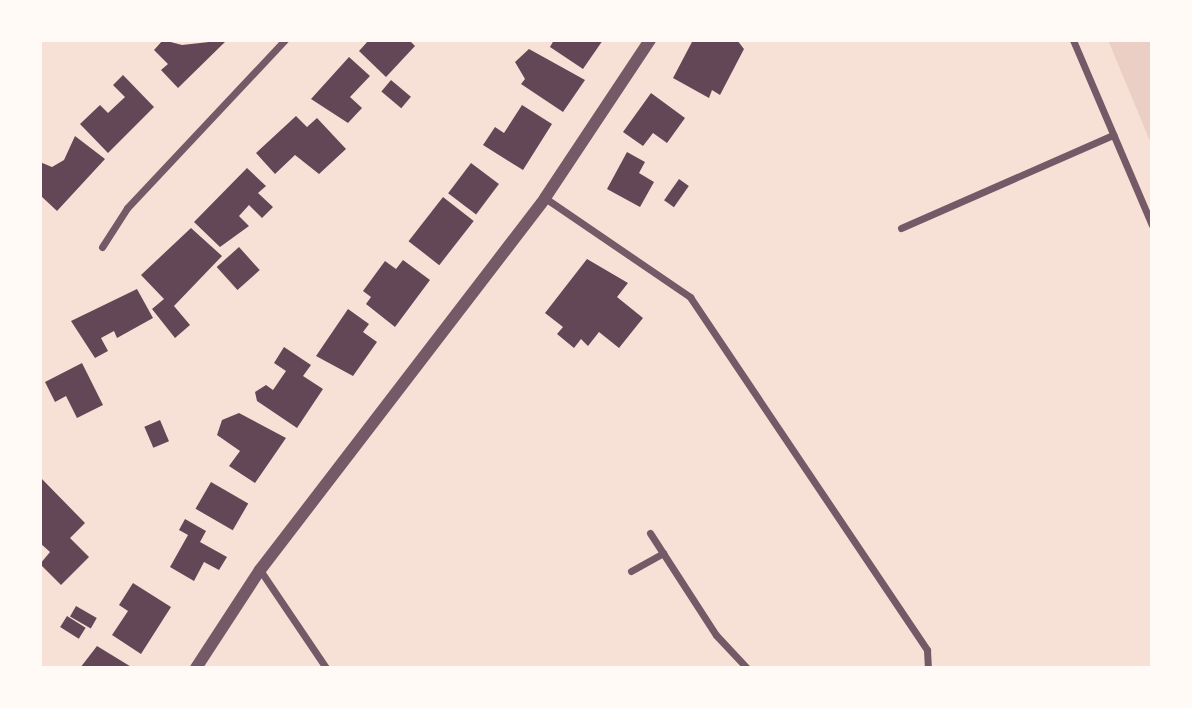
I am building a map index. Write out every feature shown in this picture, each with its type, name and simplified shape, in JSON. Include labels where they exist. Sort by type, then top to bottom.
[{"type":"street","points":[[102,247],[127,208],[285,40]]},
{"type":"street","points":[[196,668],[260,569],[545,198],[650,40]]},
{"type":"street","points":[[1073,40],[1152,225]]},
{"type":"street","points":[[901,228],[1113,135]]},
{"type":"street","points":[[545,198],[690,297],[927,650],[928,668]]},
{"type":"street","points":[[650,533],[716,635],[747,668]]},
{"type":"street","points":[[631,571],[663,553]]},
{"type":"street","points":[[260,569],[326,668]]},
{"type":"shaded area","points":[[1108,40],[1152,40],[1152,146]]},
{"type":"building","points":[[163,40],[182,45],[227,40],[178,88],[161,70],[168,64],[154,50]]},
{"type":"building","points":[[369,40],[409,40],[415,46],[386,77],[359,51]]},
{"type":"building","points":[[554,40],[603,40],[583,69],[550,47]]},
{"type":"building","points":[[693,40],[737,40],[744,49],[720,95],[712,90],[709,98],[673,78]]},
{"type":"building","points":[[529,49],[585,80],[563,112],[521,84],[525,79],[515,62]]},
{"type":"building","points":[[349,57],[370,76],[350,97],[362,108],[348,123],[311,99]]},
{"type":"building","points":[[123,75],[154,107],[108,153],[80,124],[100,105],[108,113],[125,97],[113,85]]},
{"type":"building","points":[[391,80],[411,97],[401,108],[381,91]]},
{"type":"building","points":[[651,93],[685,118],[667,143],[653,133],[643,146],[623,132]]},
{"type":"building","points":[[522,105],[552,124],[523,170],[483,145],[495,127],[504,133]]},
{"type":"building","points":[[296,116],[307,127],[317,118],[346,149],[319,174],[295,155],[275,174],[256,153]]},
{"type":"building","points":[[75,136],[105,159],[57,211],[40,195],[40,162],[52,167],[64,160]]},
{"type":"building","points":[[627,152],[645,162],[639,173],[654,182],[640,207],[607,189]]},
{"type":"building","points":[[471,163],[499,184],[476,214],[448,193]]},
{"type":"building","points":[[247,168],[266,186],[258,193],[273,207],[262,218],[249,205],[239,216],[249,226],[220,247],[194,222]]},
{"type":"building","points":[[679,179],[689,186],[674,207],[664,200]]},
{"type":"building","points":[[443,197],[474,221],[439,265],[409,241]]},
{"type":"building","points":[[191,228],[222,256],[174,306],[190,325],[175,338],[152,309],[164,299],[141,275]]},
{"type":"building","points":[[239,247],[260,270],[237,290],[217,267]]},
{"type":"building","points":[[587,259],[628,283],[617,297],[643,318],[619,348],[599,332],[588,346],[581,339],[574,348],[557,334],[563,327],[545,313]]},
{"type":"building","points":[[403,260],[430,280],[395,327],[366,304],[371,297],[363,291],[385,261],[396,269]]},
{"type":"building","points":[[137,289],[153,318],[117,338],[114,331],[101,338],[108,351],[95,358],[71,321]]},
{"type":"building","points":[[348,309],[369,324],[363,332],[377,342],[353,376],[316,356]]},
{"type":"building","points":[[284,347],[311,365],[303,376],[323,389],[297,428],[257,401],[255,392],[266,385],[273,390],[286,371],[274,363]]},
{"type":"building","points":[[82,363],[103,405],[77,418],[66,396],[55,402],[45,382]]},
{"type":"building","points":[[239,413],[286,438],[255,483],[229,466],[240,451],[217,435],[222,420]]},
{"type":"building","points":[[160,420],[169,441],[153,448],[144,427]]},
{"type":"building","points":[[40,477],[85,523],[70,538],[89,557],[61,585],[40,564],[50,552],[40,543]]},
{"type":"building","points":[[211,482],[248,503],[233,530],[196,509]]},
{"type":"building","points":[[185,519],[206,531],[200,542],[227,557],[219,570],[204,562],[194,581],[170,567],[188,535],[179,530]]},
{"type":"building","points":[[133,583],[171,607],[141,654],[112,635],[128,611],[119,605]]},
{"type":"building","points":[[76,606],[97,618],[91,628],[70,616]]},
{"type":"building","points":[[67,616],[86,628],[79,639],[60,627]]},
{"type":"building","points":[[97,646],[133,668],[80,668]]}]
